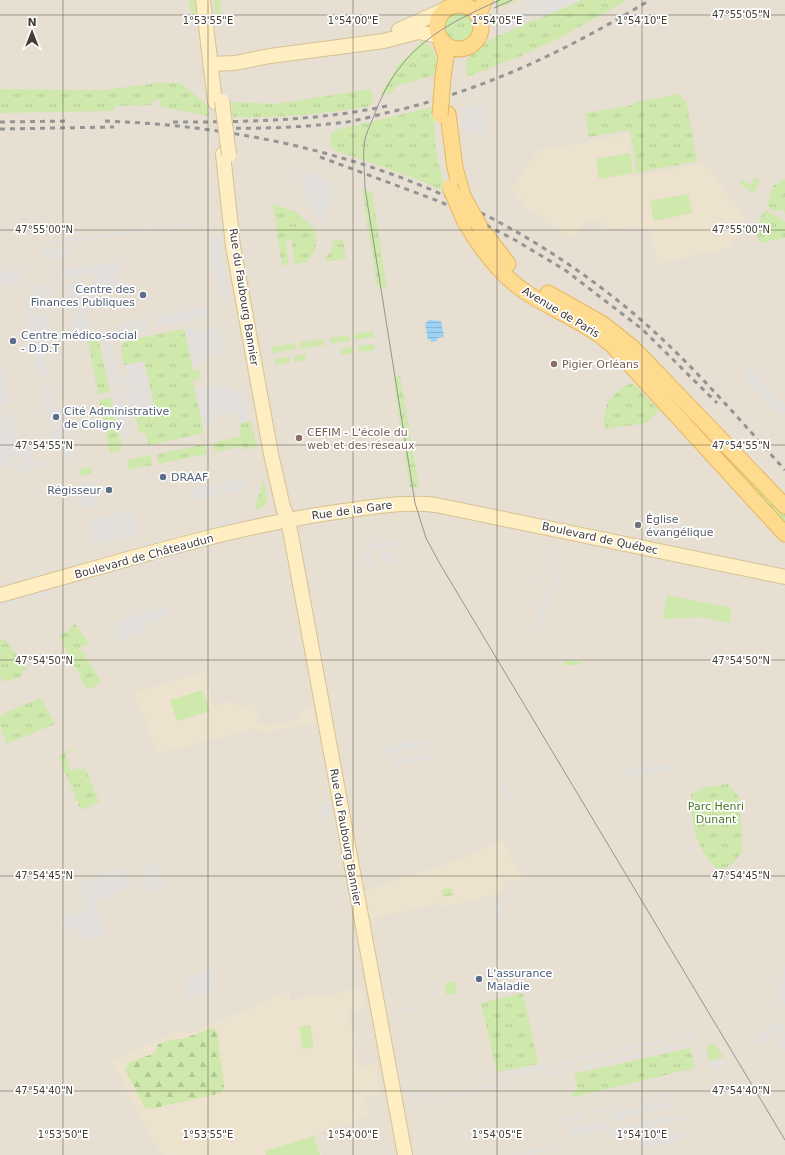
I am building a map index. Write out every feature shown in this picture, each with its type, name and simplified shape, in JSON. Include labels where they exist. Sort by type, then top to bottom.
[{"type":"main road","name":"Rue du Faubourg Bannier","points":[[203,0],[214,64]]},
{"type":"main road","name":"Rue du Faubourg Bannier","points":[[209,0],[218,101],[227,157],[238,245],[258,360],[288,503],[288,519]]},
{"type":"main road","points":[[478,15],[485,0]]},
{"type":"main road","points":[[214,64],[384,41],[418,32],[439,39],[454,50],[469,47],[475,43],[481,31],[481,24],[478,15],[465,6],[451,4],[408,27],[348,45]]},
{"type":"main road","points":[[439,39],[436,26],[438,19],[451,4]]},
{"type":"main road","name":"Avenue de Paris","points":[[439,39],[446,56],[447,76]]},
{"type":"main road","name":"Avenue de Paris","points":[[469,47],[457,58],[440,92],[455,168],[463,196],[480,227],[519,281],[595,319],[623,339],[647,361],[785,506]]},
{"type":"main road","name":"Avenue de Paris","points":[[444,115],[441,149],[450,187],[465,222],[484,251],[541,301],[594,331],[612,345],[785,534]]},
{"type":"main road","name":"Rue du Faubourg Bannier","points":[[227,157],[233,246],[270,454],[288,519],[405,1155]]},
{"type":"main road","name":"Rue de la Gare","points":[[288,519],[416,503]]},
{"type":"main road","name":"Boulevard de Québec","points":[[416,503],[436,505],[785,577]]},
{"type":"main road","name":"Boulevard de Châteaudun","points":[[0,595],[197,541],[288,519]]},
{"type":"shaded area","points":[[0,0],[785,0],[785,1155],[0,1155]]},
{"type":"shaded area","points":[[532,0],[581,0],[536,20],[533,15],[523,25],[498,36],[491,21],[513,11],[530,9],[527,2]]},
{"type":"shaded area","points":[[484,105],[486,137],[464,130],[465,107]]},
{"type":"shaded area","points":[[628,134],[635,176],[704,163],[745,217],[741,231],[729,248],[657,264],[650,229],[637,226],[609,228],[589,218],[572,239],[528,209],[511,189],[538,150]]},
{"type":"shaded area","points":[[299,170],[331,180],[333,194],[325,223],[308,208]]},
{"type":"shaded area","points":[[191,223],[189,226],[49,244],[46,241]]},
{"type":"shaded area","points":[[218,236],[229,298],[223,299],[219,298],[209,241],[212,237]]},
{"type":"shaded area","points":[[67,246],[68,252],[66,256],[47,259],[40,256],[39,250]]},
{"type":"shaded area","points":[[121,262],[122,269],[115,273],[120,285],[106,289],[105,286],[94,288],[94,275],[86,277],[80,273],[76,278],[63,279],[60,275],[59,269]]},
{"type":"shaded area","points":[[19,267],[22,283],[16,284],[10,282],[5,286],[0,287],[0,270],[8,273],[13,268]]},
{"type":"shaded area","points":[[83,280],[84,287],[82,290],[86,293],[88,307],[87,311],[92,327],[73,331],[70,319],[75,314],[69,310],[66,297],[69,293],[65,290],[63,284]]},
{"type":"shaded area","points":[[52,283],[56,303],[35,305],[37,318],[46,314],[50,332],[40,333],[47,371],[45,377],[39,378],[24,300],[30,299],[34,303],[32,293],[38,286]]},
{"type":"shaded area","points":[[208,306],[209,313],[202,318],[162,326],[157,323],[156,316]]},
{"type":"shaded area","points":[[148,318],[149,325],[146,329],[123,334],[119,331],[117,325]]},
{"type":"shaded area","points":[[215,327],[220,330],[224,350],[221,354],[206,357],[202,354],[202,359],[199,364],[193,366],[185,329],[191,328],[197,334],[200,330]]},
{"type":"shaded area","points":[[108,342],[112,345],[121,384],[118,390],[112,391],[102,343]]},
{"type":"shaded area","points":[[0,359],[11,405],[4,406],[0,403]]},
{"type":"shaded area","points":[[144,362],[145,373],[148,377],[149,384],[126,389],[124,382],[126,377],[130,376],[126,372],[124,366]]},
{"type":"shaded area","points":[[748,366],[785,406],[785,413],[778,414],[742,376],[743,371]]},
{"type":"shaded area","points":[[225,384],[231,387],[232,393],[236,389],[242,388],[249,421],[242,422],[236,417],[235,409],[231,413],[217,416],[214,414],[216,421],[210,428],[203,429],[195,389],[202,388],[209,390],[211,387]]},
{"type":"shaded area","points":[[47,385],[51,388],[55,409],[63,405],[69,435],[60,435],[61,441],[70,438],[74,459],[69,460],[64,455],[62,447],[60,450],[54,451],[50,430],[59,430],[57,421],[55,425],[49,426],[41,386]]},
{"type":"shaded area","points":[[150,387],[150,398],[155,409],[130,414],[129,406],[131,402],[127,398],[126,391]]},
{"type":"shaded area","points":[[119,393],[123,396],[131,433],[128,437],[122,439],[112,394]]},
{"type":"shaded area","points":[[11,411],[21,458],[14,459],[11,457],[12,462],[9,467],[0,469],[0,419],[4,421],[3,417],[5,413]]},
{"type":"shaded area","points":[[33,447],[34,461],[45,460],[46,466],[17,472],[15,466],[27,462],[23,457],[22,450]]},
{"type":"shaded area","points":[[245,477],[247,484],[245,489],[226,494],[221,490],[219,483]]},
{"type":"shaded area","points":[[91,480],[97,508],[81,508],[75,487]]},
{"type":"shaded area","points":[[216,483],[217,490],[215,497],[198,501],[191,495],[190,489]]},
{"type":"shaded area","points":[[134,510],[139,534],[118,539],[113,514]]},
{"type":"shaded area","points":[[110,514],[115,539],[94,544],[89,519]]},
{"type":"shaded area","points":[[232,520],[239,524],[223,529],[217,524]]},
{"type":"shaded area","points":[[160,539],[167,544],[148,549],[141,545]]},
{"type":"shaded area","points":[[396,540],[397,546],[371,550],[370,544]]},
{"type":"shaded area","points":[[556,545],[558,547],[538,589],[536,588]]},
{"type":"shaded area","points":[[370,550],[373,571],[366,571],[364,551]]},
{"type":"shaded area","points":[[395,553],[396,561],[382,563],[381,555]]},
{"type":"shaded area","points":[[79,561],[86,566],[71,571],[64,566]]},
{"type":"shaded area","points":[[40,572],[48,577],[29,582],[24,579],[24,577]]},
{"type":"shaded area","points":[[553,575],[560,575],[553,590],[547,590]]},
{"type":"shaded area","points":[[40,589],[49,594],[30,599],[22,594]]},
{"type":"shaded area","points":[[545,595],[552,595],[538,629],[532,629]]},
{"type":"shaded area","points":[[15,596],[23,600],[4,606],[0,603],[0,600]]},
{"type":"shaded area","points":[[162,607],[171,612],[172,615],[145,623],[146,625],[141,634],[117,641],[118,628],[113,625],[115,621]]},
{"type":"shaded area","points":[[764,654],[765,660],[726,662],[725,656]]},
{"type":"shaded area","points":[[204,672],[214,706],[235,700],[237,707],[255,703],[259,722],[266,726],[300,719],[298,711],[314,707],[316,722],[263,733],[258,728],[158,754],[133,692]]},
{"type":"shaded area","points":[[427,738],[428,744],[383,755],[381,749]]},
{"type":"shaded area","points":[[428,753],[430,759],[390,767],[389,762]]},
{"type":"shaded area","points":[[670,763],[672,770],[627,777],[626,771]]},
{"type":"shaded area","points":[[505,785],[514,801],[510,804],[500,788]]},
{"type":"shaded area","points":[[331,802],[334,817],[322,819],[319,805]]},
{"type":"shaded area","points":[[502,840],[523,878],[502,883],[504,893],[443,907],[441,903],[369,919],[364,891],[450,863]]},
{"type":"shaded area","points":[[155,862],[165,886],[150,893],[140,869]]},
{"type":"shaded area","points":[[123,865],[132,885],[97,901],[92,895],[106,934],[83,943],[77,927],[65,930],[60,919],[88,907],[78,885]]},
{"type":"shaded area","points":[[501,900],[505,918],[498,919],[495,902]]},
{"type":"shaded area","points":[[213,966],[215,972],[213,980],[216,990],[190,1000],[184,986],[187,984],[185,979]]},
{"type":"shaded area","points":[[783,966],[785,966],[785,1005],[779,1004]]},
{"type":"shaded area","points":[[363,987],[366,1008],[348,1011],[359,1067],[377,1063],[382,1093],[365,1097],[368,1115],[357,1118],[357,1122],[316,1133],[322,1155],[162,1155],[141,1121],[112,1060],[185,1029],[187,1034],[251,1008],[279,994],[290,992],[291,1000],[325,993],[326,995]]},
{"type":"shaded area","points":[[415,1006],[415,1009],[392,1014],[392,1011]]},
{"type":"shaded area","points":[[780,1023],[784,1029],[758,1045],[754,1039]]},
{"type":"shaded area","points":[[694,1032],[695,1036],[675,1040],[674,1037]]},
{"type":"shaded area","points":[[781,1032],[785,1033],[785,1051],[779,1050]]},
{"type":"shaded area","points":[[664,1039],[665,1042],[491,1080],[490,1077]]},
{"type":"shaded area","points":[[684,1043],[685,1046],[581,1069],[580,1066]]},
{"type":"shaded area","points":[[722,1060],[724,1067],[711,1070],[710,1063]]},
{"type":"shaded area","points":[[568,1068],[569,1071],[550,1076],[549,1072]]},
{"type":"shaded area","points":[[508,1082],[509,1084],[485,1090],[484,1087]]},
{"type":"shaded area","points":[[435,1089],[436,1092],[410,1098],[409,1095]]},
{"type":"shaded area","points":[[476,1089],[476,1092],[446,1098],[446,1095]]},
{"type":"shaded area","points":[[673,1091],[674,1094],[647,1100],[646,1097]]},
{"type":"shaded area","points":[[437,1097],[437,1100],[410,1106],[410,1103]]},
{"type":"shaded area","points":[[672,1100],[671,1107],[612,1121],[613,1113]]},
{"type":"shaded area","points":[[616,1105],[616,1107],[587,1114],[586,1111]]},
{"type":"shaded area","points":[[585,1112],[586,1118],[564,1123],[562,1117]]},
{"type":"shaded area","points":[[683,1113],[684,1119],[608,1136],[607,1130]]},
{"type":"shaded area","points":[[604,1121],[606,1129],[568,1138],[566,1130]]},
{"type":"shaded area","points":[[680,1132],[682,1140],[643,1148],[642,1141]]},
{"type":"shaded area","points":[[546,1146],[548,1153],[526,1155],[525,1151]]},
{"type":"green space","points":[[189,0],[196,0],[199,22],[193,23]]},
{"type":"green space","points":[[214,0],[220,0],[222,17],[216,17]]},
{"type":"green space","points":[[496,0],[518,0],[498,8],[495,3]]},
{"type":"green space","points":[[581,0],[628,0],[559,38],[521,56],[467,77],[467,60],[476,49],[488,41],[520,25]]},
{"type":"green space","points":[[458,11],[470,16],[475,28],[470,40],[458,45],[446,40],[441,28],[446,16]]},
{"type":"green space","points":[[423,40],[431,47],[435,55],[435,75],[396,86],[392,93],[380,95],[398,65]]},
{"type":"green space","points":[[157,83],[181,83],[207,105],[209,116],[160,107],[160,100],[152,100],[152,105],[115,106],[114,111],[0,113],[0,89],[104,90]]},
{"type":"green space","points":[[371,89],[373,98],[370,106],[302,115],[233,117],[231,102],[275,104]]},
{"type":"green space","points":[[679,94],[686,101],[697,161],[637,173],[630,130],[589,137],[585,113],[630,106],[637,102]]},
{"type":"green space","points":[[433,107],[436,153],[446,192],[411,177],[334,150],[330,144],[332,133],[336,130]]},
{"type":"green space","points":[[630,153],[633,173],[599,179],[596,159]]},
{"type":"green space","points":[[755,177],[760,180],[754,193],[740,184],[742,180],[750,185]]},
{"type":"green space","points":[[784,179],[785,213],[779,209],[775,212],[767,205],[773,186]]},
{"type":"green space","points":[[362,189],[372,192],[387,289],[377,286]]},
{"type":"green space","points":[[688,194],[692,213],[654,221],[650,201]]},
{"type":"green space","points":[[273,204],[298,213],[315,231],[316,246],[312,255],[306,262],[295,264],[291,240],[286,241],[289,264],[282,266]]},
{"type":"green space","points":[[768,211],[785,222],[785,238],[759,243],[756,230],[763,212]]},
{"type":"green space","points":[[343,240],[346,259],[326,261],[326,258],[333,247],[332,241]]},
{"type":"green space","points":[[184,329],[193,370],[199,369],[201,378],[193,380],[204,433],[148,445],[146,434],[139,432],[135,413],[155,409],[144,361],[124,365],[121,349],[126,341]]},
{"type":"green space","points":[[373,331],[374,337],[355,340],[354,334]]},
{"type":"green space","points":[[349,335],[350,341],[331,344],[330,338]]},
{"type":"green space","points":[[324,339],[325,345],[301,349],[300,342]]},
{"type":"green space","points":[[88,341],[99,341],[110,392],[98,394]]},
{"type":"green space","points":[[295,343],[296,349],[273,353],[272,347]]},
{"type":"green space","points":[[374,344],[375,350],[359,352],[358,346]]},
{"type":"green space","points":[[352,347],[353,353],[341,355],[341,349]]},
{"type":"green space","points":[[305,354],[306,360],[295,362],[294,356]]},
{"type":"green space","points":[[289,357],[290,363],[275,365],[274,359]]},
{"type":"green space","points":[[644,373],[673,396],[785,514],[785,527]]},
{"type":"green space","points":[[400,376],[419,487],[410,488],[393,377]]},
{"type":"green space","points":[[632,382],[659,410],[646,423],[605,429],[604,420],[607,406],[618,391]]},
{"type":"green space","points":[[111,398],[122,450],[110,453],[99,400]]},
{"type":"green space","points":[[251,421],[257,447],[244,450],[243,446],[215,452],[213,443],[241,436],[239,424]]},
{"type":"green space","points":[[205,444],[207,454],[159,464],[157,454]]},
{"type":"green space","points":[[151,455],[153,465],[129,470],[127,460]]},
{"type":"green space","points":[[91,467],[92,473],[80,476],[79,470]]},
{"type":"green space","points":[[264,480],[267,499],[265,506],[256,510],[255,506]]},
{"type":"green space","points":[[667,595],[732,608],[729,623],[700,617],[662,619]]},
{"type":"green space","points":[[75,624],[89,643],[80,648],[101,681],[98,685],[87,690],[59,636],[69,631],[70,627]]},
{"type":"green space","points":[[5,639],[27,669],[23,671],[21,677],[3,682],[0,675],[0,640]]},
{"type":"green space","points":[[564,660],[583,662],[578,665],[563,665]]},
{"type":"green space","points":[[203,690],[210,711],[177,721],[170,700]]},
{"type":"green space","points":[[41,698],[55,724],[7,744],[0,727],[0,715]]},
{"type":"green space","points":[[77,747],[77,749],[65,754],[71,771],[79,768],[81,770],[85,768],[99,802],[81,810],[58,756]]},
{"type":"green space","name":"Parc Henri Dunant","points":[[728,784],[739,797],[743,851],[734,862],[721,872],[706,856],[697,837],[692,816],[691,794],[705,787]]},
{"type":"green space","points":[[452,888],[453,895],[443,897],[441,890]]},
{"type":"green space","points":[[454,981],[458,993],[446,995],[444,983]]},
{"type":"green space","points":[[523,993],[538,1064],[497,1072],[481,1003]]},
{"type":"green space","points":[[310,1025],[314,1047],[303,1049],[299,1027]]},
{"type":"green space","points":[[211,1028],[217,1030],[224,1087],[221,1093],[150,1109],[145,1108],[125,1069],[130,1062],[155,1053],[158,1044],[176,1039],[183,1039]]},
{"type":"green space","points":[[714,1044],[724,1057],[709,1061],[706,1046]]},
{"type":"green space","points":[[690,1048],[695,1068],[573,1097],[572,1092],[578,1090],[574,1074]]},
{"type":"green space","points":[[314,1136],[320,1155],[266,1155],[265,1151]]},
{"type":"water","points":[[428,320],[441,321],[444,337],[437,338],[437,341],[431,342],[431,339],[428,340],[425,323],[428,322]]},
{"type":"tram line","points":[[500,0],[441,30],[424,42],[410,56],[396,72],[385,91],[365,139],[365,188],[415,503],[426,538],[440,564],[785,1140]]},
{"type":"tram line","points":[[494,8],[512,0]]},
{"type":"railway","points":[[226,128],[286,127],[347,122],[403,109],[437,99],[469,89],[531,64],[561,50],[650,0]]},
{"type":"railway","points":[[173,122],[283,120],[337,114],[392,105]]},
{"type":"railway","points":[[0,122],[69,121]]},
{"type":"railway","points":[[105,121],[178,126],[249,136],[318,151],[386,172],[451,198],[514,230],[575,269],[654,331],[712,389],[785,470]]},
{"type":"railway","points":[[0,129],[114,127]]},
{"type":"railway","points":[[320,157],[441,202],[515,240],[565,270],[642,329],[717,403]]},
{"type":"place","name":"Centre des Finances Publiques","points":[[143,295]]},
{"type":"place","name":"Centre médico-social - D.D.T","points":[[13,341]]},
{"type":"place","name":"Pigier Orléans","points":[[554,364]]},
{"type":"place","name":"Cité Administrative de Coligny","points":[[56,417]]},
{"type":"place","name":"CEFIM - L'école du web et des réseaux","points":[[299,438]]},
{"type":"place","name":"DRAAF","points":[[163,477]]},
{"type":"place","name":"Régisseur","points":[[109,490]]},
{"type":"place","name":"Église évangélique","points":[[638,525]]},
{"type":"place","name":"L'assurance Maladie","points":[[479,979]]}]
